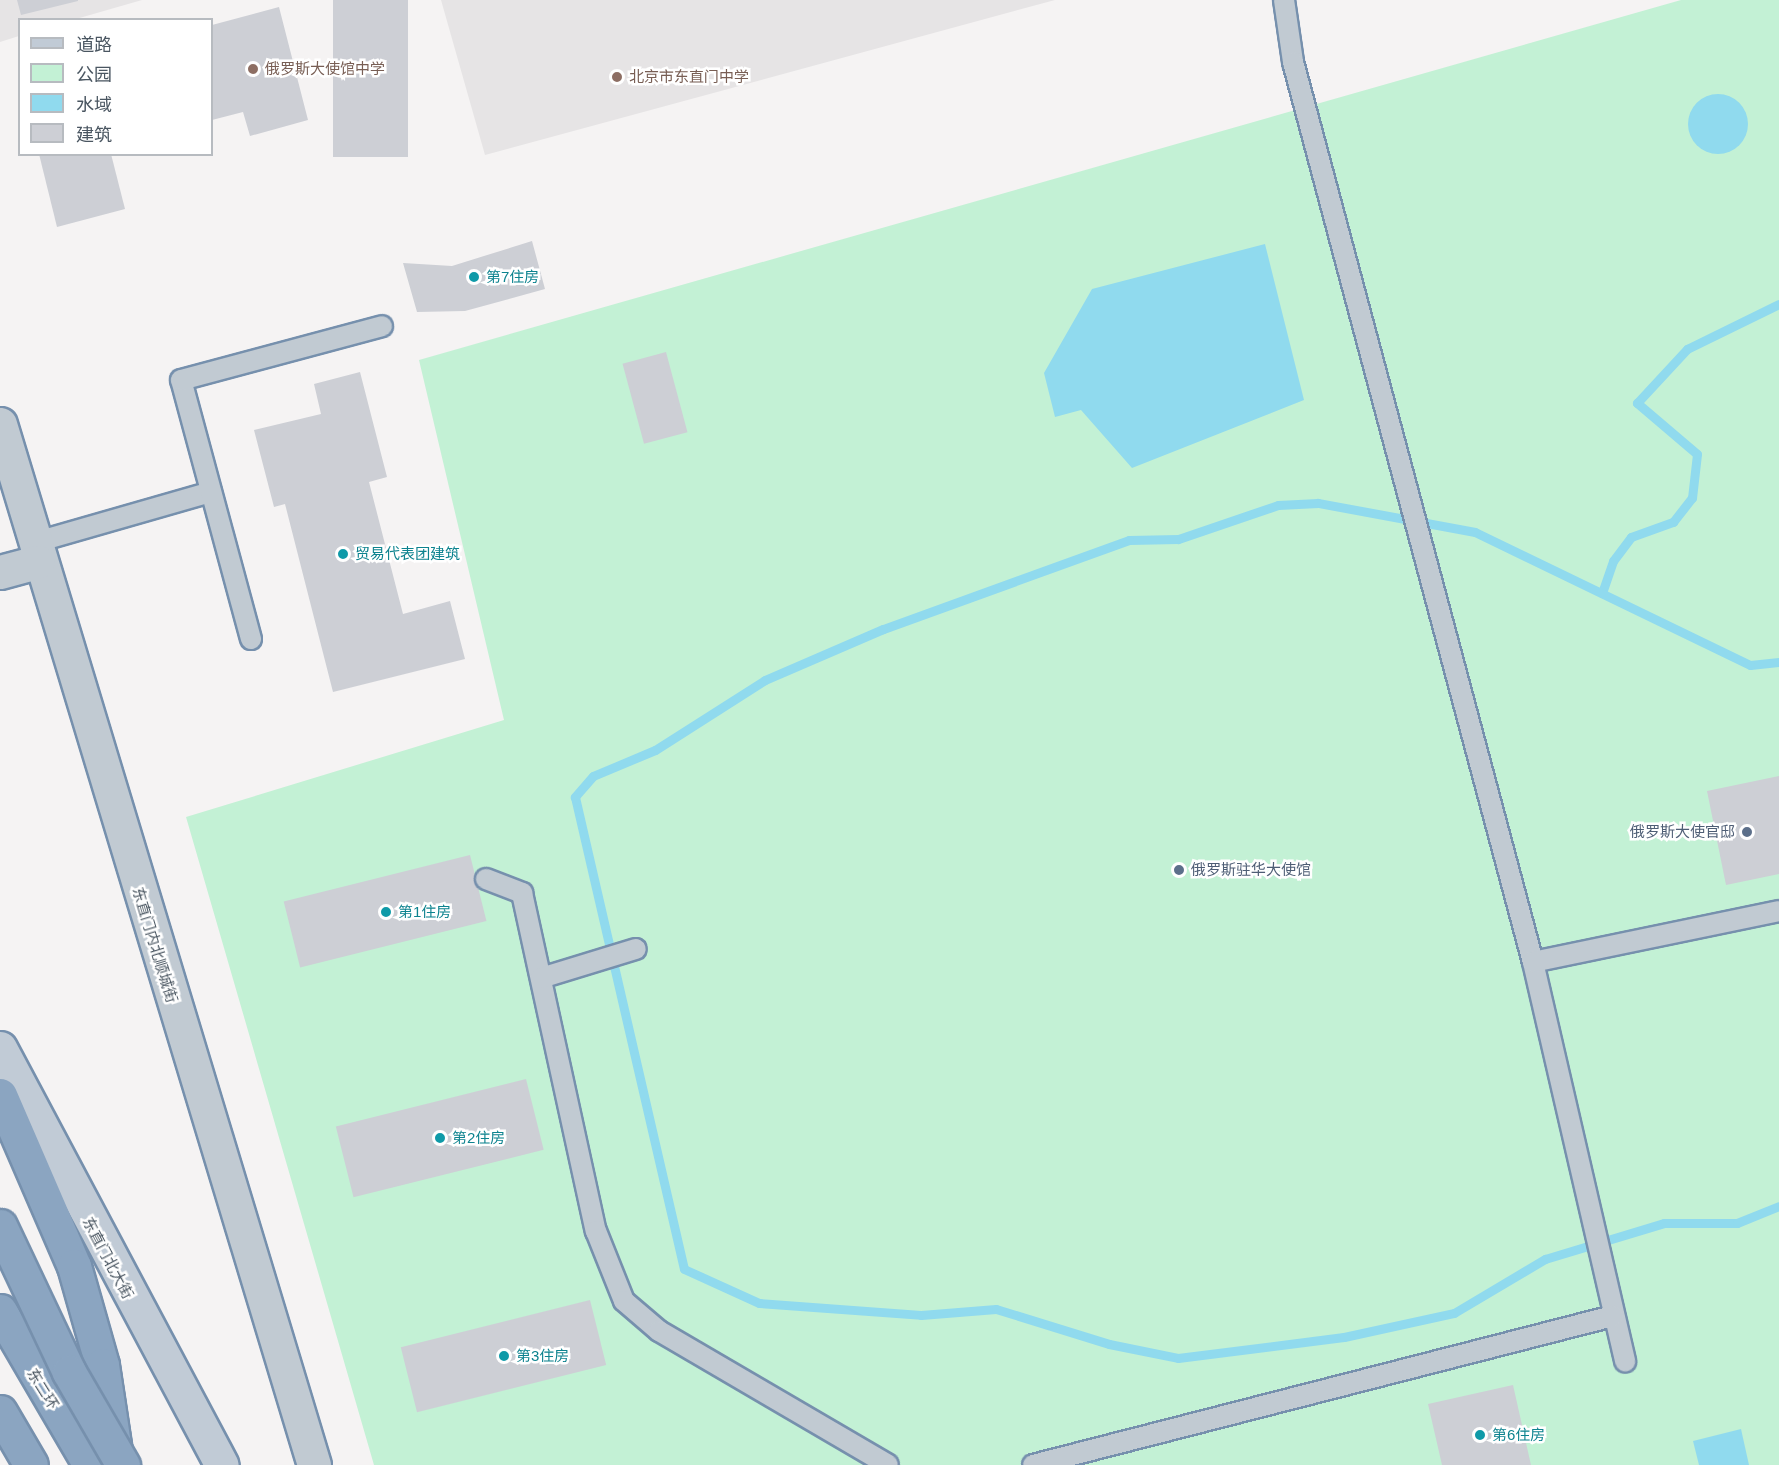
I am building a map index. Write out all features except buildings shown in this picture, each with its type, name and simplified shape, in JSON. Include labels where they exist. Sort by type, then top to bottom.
[{"type":"highway","points":[[0,1095],[74,1266],[102,1365],[117,1465]]},
{"type":"highway","points":[[0,1227],[69,1372],[123,1465]]},
{"type":"highway","name":"东二环","points":[[0,1311],[90,1465]]},
{"type":"highway","points":[[0,1412],[31,1465]]},
{"type":"street","name":"东直门内北顺城街","points":[[0,424],[35,552],[314,1465]]},
{"type":"street","points":[[0,572],[35,552]]},
{"type":"street","name":"东直门北大街","points":[[0,1048],[222,1465]]},
{"type":"lane","points":[[1284,0],[1293,62],[1407,497],[1433,573],[1533,962],[1606,1290],[1625,1362]]},
{"type":"lane","points":[[251,639],[181,380],[382,326]]},
{"type":"lane","points":[[35,552],[211,492]]},
{"type":"lane","points":[[486,879],[522,892],[596,1231],[624,1301],[659,1331],[888,1465]]},
{"type":"lane","points":[[1533,962],[1779,911]]},
{"type":"lane","points":[[542,978],[635,949]]},
{"type":"lane","points":[[1033,1465],[1613,1316]]},
{"type":"shaded area","points":[[0,0],[142,0],[79,18],[18,18],[18,36],[0,42]]},
{"type":"shaded area","name":"北京市东直门中学","points":[[441,0],[1055,0],[485,155]]},
{"type":"green space","points":[[1681,0],[1779,0],[1779,1465],[374,1465],[186,817],[504,720],[419,360]]},
{"type":"water","points":[[1718,94],[1730,96],[1743,107],[1748,124],[1746,136],[1735,149],[1718,154],[1706,152],[1693,141],[1688,124],[1690,112],[1701,99]]},
{"type":"water","points":[[1265,244],[1304,400],[1132,468],[1081,410],[1055,417],[1044,373],[1092,289]]},
{"type":"water","points":[[1741,1429],[1749,1465],[1699,1465],[1693,1441]]},
{"type":"waterway","points":[[1602,593],[1613,561],[1631,537],[1673,522],[1692,498],[1697,454],[1637,403],[1687,349],[1779,304]]},
{"type":"waterway","points":[[1779,662],[1750,665],[1475,532],[1318,503],[1278,505],[1178,539],[1129,540],[883,629],[765,680],[655,750],[593,776],[575,797],[684,1269],[759,1303],[921,1315],[996,1309],[1109,1344],[1178,1358],[1344,1337],[1454,1313],[1545,1259],[1664,1223],[1737,1223],[1779,1206]]},
{"type":"place","name":"俄罗斯大使馆中学","points":[[253,69]]},
{"type":"place","name":"北京市东直门中学","points":[[617,77]]},
{"type":"place","name":"第7住房","points":[[474,277]]},
{"type":"place","name":"贸易代表团建筑","points":[[343,554]]},
{"type":"place","name":"俄罗斯大使官邸","points":[[1747,832]]},
{"type":"place","name":"俄罗斯驻华大使馆","points":[[1179,870]]},
{"type":"place","name":"第1住房","points":[[386,912]]},
{"type":"place","name":"第2住房","points":[[440,1138]]},
{"type":"place","name":"第3住房","points":[[504,1356]]},
{"type":"place","name":"第6住房","points":[[1480,1435]]}]
